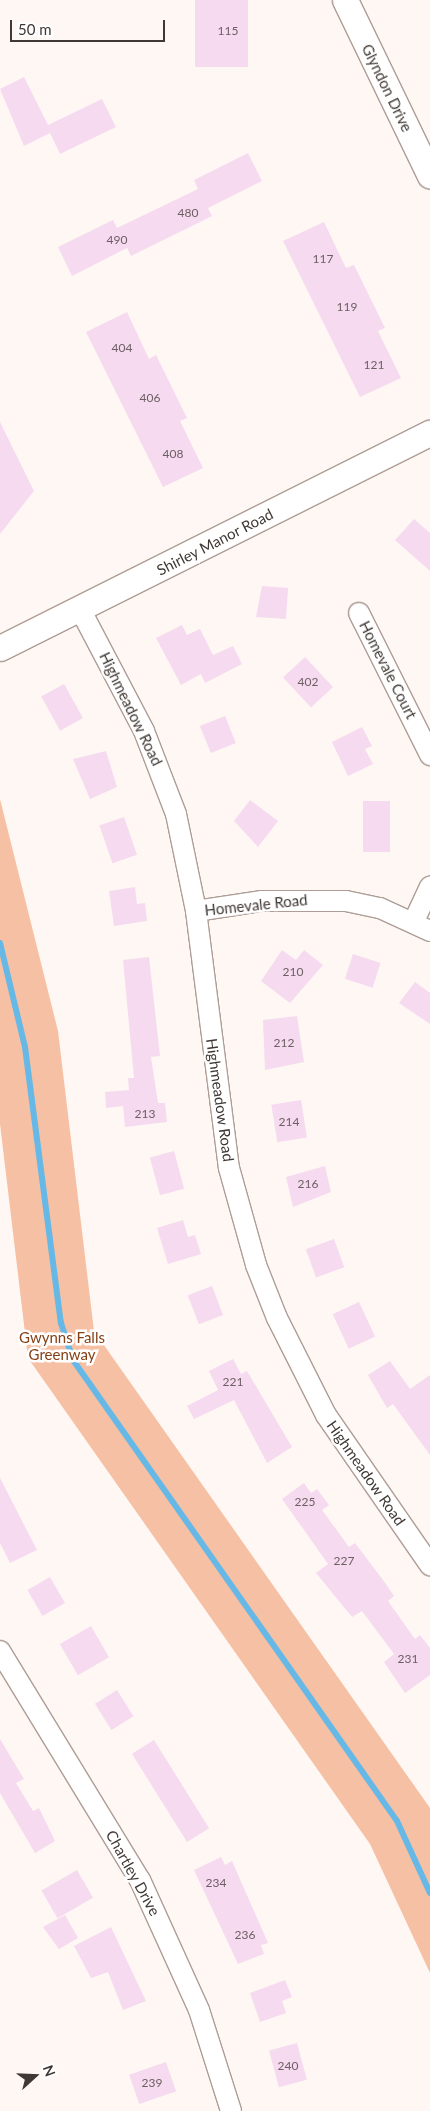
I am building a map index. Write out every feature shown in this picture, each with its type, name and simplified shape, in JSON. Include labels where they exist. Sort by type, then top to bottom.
[{"type":"street","name":"Glyndon Drive","points":[[344,0],[430,176]]},
{"type":"street","name":"Shirley Manor Road","points":[[0,648],[430,433]]},
{"type":"street","name":"Highmeadow Road","points":[[80,609],[163,775],[185,852],[196,911],[229,1168],[256,1265],[326,1415],[430,1565]]},
{"type":"street","name":"Homevale Court","points":[[359,613],[430,755]]},
{"type":"street","points":[[422,926],[430,887]]},
{"type":"street","name":"Homevale Road","points":[[196,911],[312,898],[380,908],[422,926]]},
{"type":"street","name":"Chartley Drive","points":[[0,1651],[140,1880],[199,2010],[231,2111]]},
{"type":"green space","name":"Gwynns Falls Greenway","points":[[0,799],[58,1031],[94,1331],[430,1808],[430,1973],[370,1844],[28,1358],[0,1124]]},
{"type":"building","points":[[195,0],[248,0],[248,67],[195,67]]},
{"type":"building","points":[[24,77],[48,125],[102,99],[116,127],[60,154],[50,133],[24,146],[0,89]]},
{"type":"building","points":[[248,153],[262,181],[208,208],[212,216],[131,256],[127,248],[72,276],[58,247],[113,220],[117,228],[198,189],[194,180]]},
{"type":"building","points":[[324,222],[346,268],[354,265],[385,328],[378,331],[401,378],[360,397],[283,241]]},
{"type":"building","points":[[127,312],[149,359],[156,355],[187,418],[180,421],[203,468],[163,487],[86,332]]},
{"type":"building","points":[[0,422],[34,491],[0,534]]},
{"type":"building","points":[[414,519],[430,533],[430,571],[395,540]]},
{"type":"building","points":[[262,586],[288,588],[286,619],[256,617]]},
{"type":"building","points":[[182,625],[187,635],[200,629],[213,655],[233,646],[242,664],[205,683],[201,674],[181,685],[156,638]]},
{"type":"building","points":[[305,657],[333,687],[311,707],[283,677]]},
{"type":"building","points":[[64,684],[83,718],[60,731],[41,697]]},
{"type":"building","points":[[225,716],[236,743],[211,753],[200,726]]},
{"type":"building","points":[[362,727],[372,746],[365,749],[373,764],[348,776],[332,742]]},
{"type":"building","points":[[106,751],[117,787],[90,799],[73,759]]},
{"type":"building","points":[[250,800],[278,821],[258,847],[234,821]]},
{"type":"building","points":[[363,801],[390,801],[390,852],[363,852]]},
{"type":"building","points":[[124,817],[137,855],[112,863],[99,825]]},
{"type":"building","points":[[135,887],[137,904],[145,903],[147,921],[114,926],[109,891]]},
{"type":"building","points":[[282,950],[296,960],[304,950],[323,965],[290,1003],[261,981]]},
{"type":"building","points":[[353,954],[381,963],[373,988],[345,979]]},
{"type":"building","points":[[149,957],[160,1056],[151,1057],[158,1103],[165,1103],[167,1122],[125,1127],[123,1106],[106,1108],[105,1092],[129,1090],[128,1078],[134,1078],[123,960]]},
{"type":"building","points":[[415,982],[430,993],[430,1024],[399,1003]]},
{"type":"building","points":[[297,1016],[304,1062],[265,1070],[263,1020]]},
{"type":"building","points":[[301,1100],[307,1138],[277,1142],[271,1105]]},
{"type":"building","points":[[174,1151],[184,1189],[160,1195],[150,1157]]},
{"type":"building","points":[[325,1166],[331,1192],[293,1207],[286,1177]]},
{"type":"building","points":[[183,1220],[188,1237],[195,1235],[201,1254],[168,1264],[157,1228]]},
{"type":"building","points":[[334,1239],[344,1267],[316,1277],[306,1249]]},
{"type":"building","points":[[212,1286],[223,1315],[199,1324],[188,1295]]},
{"type":"building","points":[[359,1302],[375,1336],[349,1349],[333,1314]]},
{"type":"building","points":[[233,1359],[241,1374],[247,1371],[292,1447],[267,1463],[234,1400],[194,1419],[187,1406],[218,1390],[209,1371]]},
{"type":"building","points":[[390,1361],[410,1389],[430,1375],[430,1455],[393,1404],[387,1408],[368,1375]]},
{"type":"building","points":[[0,1478],[37,1550],[10,1563],[0,1543]]},
{"type":"building","points":[[304,1483],[311,1493],[317,1489],[329,1505],[322,1510],[349,1547],[355,1543],[383,1580],[394,1596],[388,1601],[415,1639],[420,1635],[430,1648],[430,1675],[405,1693],[384,1662],[394,1654],[362,1611],[352,1617],[316,1573],[328,1564],[282,1499]]},
{"type":"building","points":[[50,1577],[65,1603],[42,1616],[27,1590]]},
{"type":"building","points":[[91,1626],[109,1657],[78,1675],[60,1644]]},
{"type":"building","points":[[117,1690],[133,1716],[111,1730],[95,1704]]},
{"type":"building","points":[[0,1739],[24,1779],[16,1783],[33,1811],[39,1808],[55,1841],[35,1853],[0,1793]]},
{"type":"building","points":[[154,1740],[209,1828],[187,1842],[132,1754]]},
{"type":"building","points":[[221,1857],[225,1865],[232,1861],[268,1943],[261,1945],[264,1954],[238,1964],[194,1870]]},
{"type":"building","points":[[77,1870],[93,1898],[57,1918],[41,1890]]},
{"type":"building","points":[[65,1915],[78,1938],[59,1949],[43,1927]]},
{"type":"building","points":[[111,1927],[146,2001],[123,2010],[108,1972],[91,1978],[74,1946]]},
{"type":"building","points":[[285,1980],[292,1997],[282,2001],[286,2013],[260,2022],[250,1993]]},
{"type":"building","points":[[297,2043],[307,2080],[279,2087],[269,2051]]},
{"type":"building","points":[[166,2062],[176,2091],[139,2104],[129,2075]]},
{"type":"waterway","points":[[0,943],[25,1047],[61,1323],[73,1360],[397,1821],[430,1893]]}]
